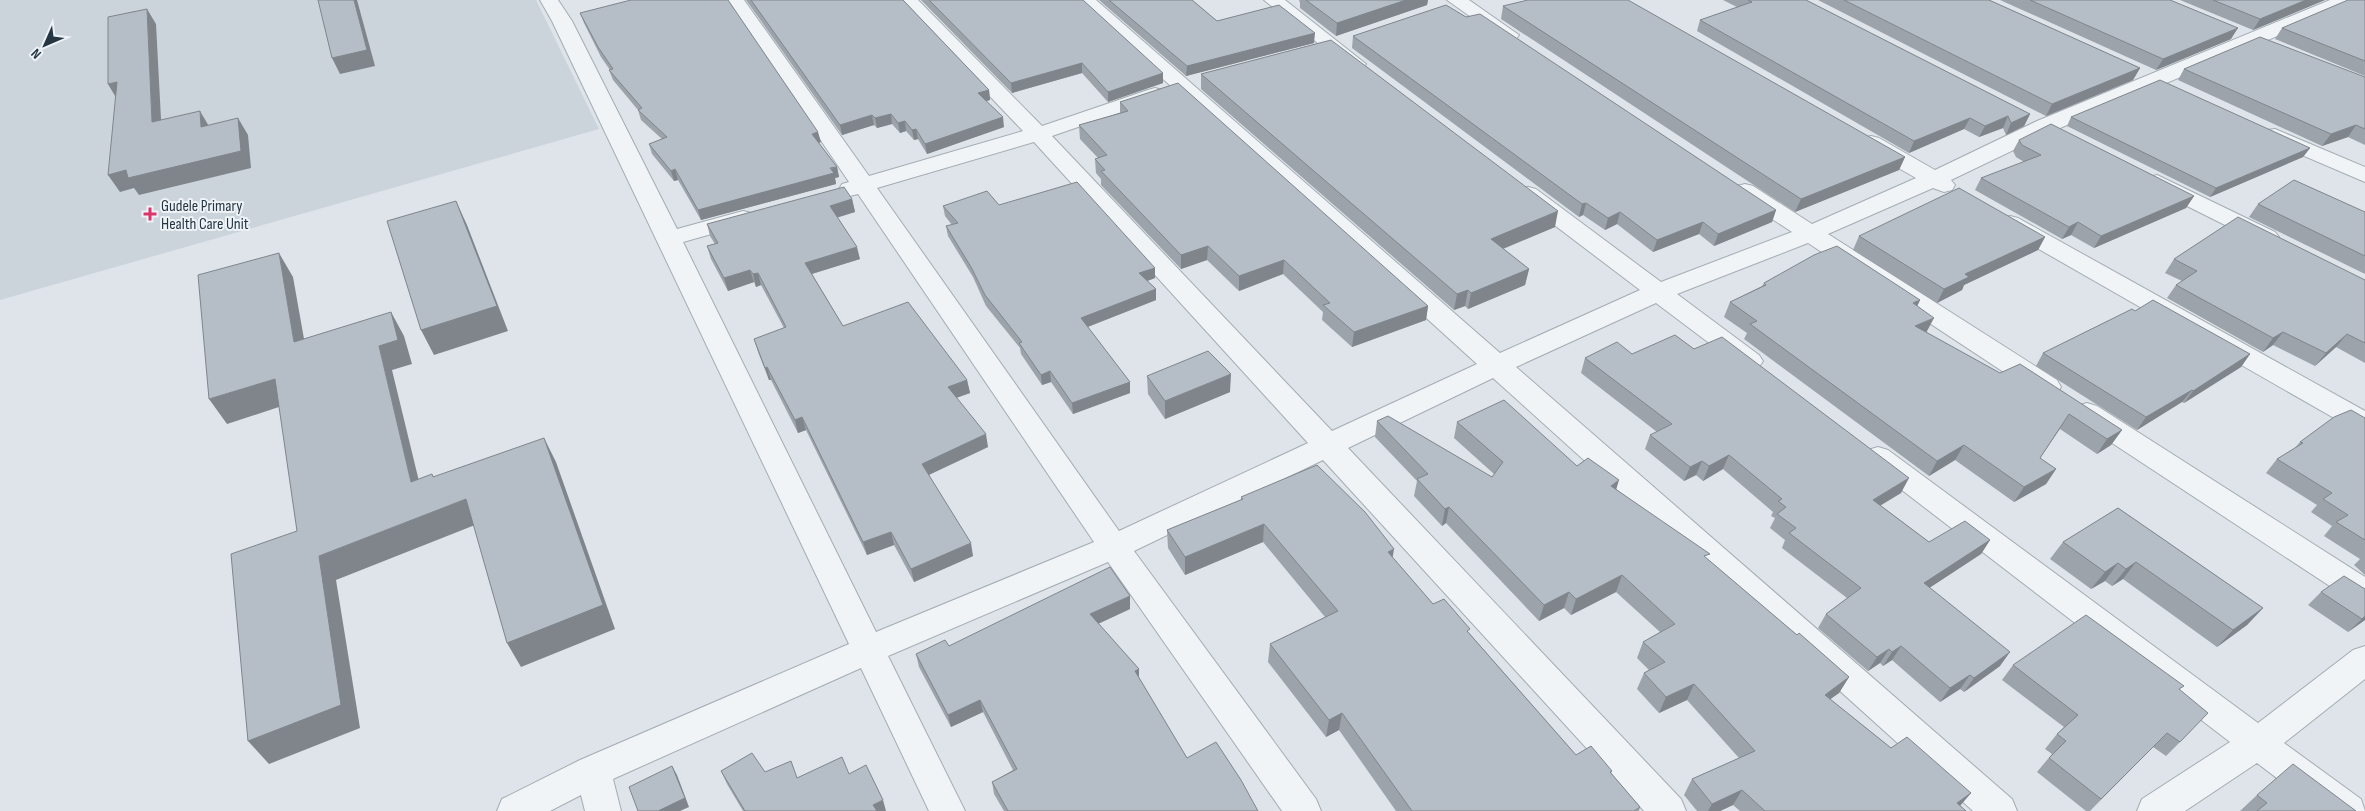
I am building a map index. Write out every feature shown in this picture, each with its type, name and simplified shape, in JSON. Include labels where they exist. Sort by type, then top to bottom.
[{"type":"street","points":[[735,0],[1114,547],[1303,811]]},
{"type":"street","points":[[907,0],[1038,134],[1668,811]]},
{"type":"street","points":[[1085,0],[1999,811]]},
{"type":"street","points":[[1273,0],[1380,82]]},
{"type":"street","points":[[1456,3],[1526,46]]},
{"type":"street","points":[[515,811],[593,770],[868,650],[1114,547],[1497,365],[1658,292],[1809,234],[1934,179],[2045,126],[2252,39],[2347,3]]},
{"type":"street","points":[[563,12],[947,811]]},
{"type":"street","points":[[2227,28],[2278,50]]},
{"type":"street","points":[[1304,53],[1332,46],[1359,36]]},
{"type":"street","points":[[2129,69],[2181,92]]},
{"type":"street","points":[[828,195],[1038,134],[1209,78]]},
{"type":"street","points":[[2018,113],[2071,140]]},
{"type":"street","points":[[2260,128],[2365,175]]},
{"type":"street","points":[[1857,134],[1959,194]]},
{"type":"street","points":[[2142,175],[2285,246]]},
{"type":"street","points":[[1507,178],[1769,375]]},
{"type":"street","points":[[1726,179],[2365,593]]},
{"type":"street","points":[[671,238],[764,213]]},
{"type":"street","points":[[1994,213],[2365,423]]},
{"type":"street","points":[[1856,440],[2348,811]]},
{"type":"street","points":[[2155,811],[2258,743],[2365,660]]},
{"type":"street","points":[[593,770],[603,811]]},
{"type":"shaded area","name":"Gudele Primary Health Care Unit","points":[[0,0],[536,0],[599,129],[0,300]]},
{"type":"building","points":[[318,0],[354,0],[367,50],[332,58]]},
{"type":"building","points":[[631,0],[728,0],[818,132],[812,134],[837,167],[830,168],[834,173],[698,210],[675,169],[671,171],[649,144],[667,137],[638,110],[642,108],[609,70],[613,69],[598,47],[580,13]]},
{"type":"building","points":[[751,0],[903,0],[989,90],[978,93],[1003,117],[925,144],[916,129],[912,130],[905,121],[898,123],[891,114],[875,118],[872,115],[840,125]]},
{"type":"building","points":[[929,0],[1083,0],[1163,73],[1108,92],[1082,63],[1011,83]]},
{"type":"building","points":[[1109,0],[1192,0],[1217,21],[1279,5],[1315,33],[1187,66]]},
{"type":"building","points":[[1306,0],[1406,0],[1337,23]]},
{"type":"building","points":[[1528,0],[1628,0],[1905,157],[1801,199],[1503,6]]},
{"type":"building","points":[[1748,0],[1806,0],[2030,114],[2011,123],[2008,116],[1985,126],[1970,118],[1914,141],[1700,20],[1752,2]]},
{"type":"building","points":[[1844,0],[1989,0],[2140,68],[2052,104]]},
{"type":"building","points":[[2030,0],[2170,0],[2238,28],[2163,59]]},
{"type":"building","points":[[2213,0],[2306,0],[2260,19]]},
{"type":"building","points":[[2348,0],[2365,0],[2365,61],[2282,28]]},
{"type":"building","points":[[1446,5],[1466,17],[1480,14],[1776,210],[1718,234],[1703,222],[1657,240],[1620,212],[1608,218],[1586,203],[1582,204],[1353,36]]},
{"type":"building","points":[[147,9],[152,122],[200,111],[201,127],[238,118],[241,151],[128,178],[126,170],[108,175],[117,82],[108,84],[108,17]]},
{"type":"building","points":[[2260,37],[2365,77],[2365,129],[2356,125],[2331,134],[2184,69]]},
{"type":"building","points":[[1331,40],[1558,211],[1491,239],[1529,269],[1471,293],[1468,290],[1457,294],[1201,74]]},
{"type":"building","points":[[2160,80],[2310,148],[2216,188],[2071,117]]},
{"type":"building","points":[[1178,83],[1428,306],[1354,332],[1323,305],[1330,303],[1284,260],[1239,276],[1208,246],[1181,255],[1101,171],[1105,170],[1095,159],[1107,155],[1079,125],[1128,111],[1120,102]]},
{"type":"building","points":[[2051,124],[2194,196],[2101,236],[2078,222],[2069,227],[1981,178],[2041,155],[2022,145],[2019,140]]},
{"type":"building","points":[[2294,180],[2365,212],[2365,256],[2258,204]]},
{"type":"building","points":[[1077,182],[1155,268],[1139,273],[1156,289],[1081,318],[1130,382],[1072,403],[1050,371],[1041,375],[1019,343],[1022,342],[985,295],[971,267],[946,226],[958,223],[943,206],[987,191],[999,205]]},
{"type":"building","points":[[844,187],[852,199],[830,206],[857,247],[805,263],[843,326],[908,302],[967,380],[948,387],[986,434],[922,464],[971,543],[911,569],[891,532],[863,542],[802,417],[795,420],[767,367],[765,368],[754,339],[786,327],[758,273],[753,274],[750,270],[724,278],[707,246],[718,243],[707,224]]},
{"type":"building","points":[[1959,188],[2045,237],[1965,274],[1969,277],[1944,289],[1859,236]]},
{"type":"building","points":[[456,201],[497,306],[421,330],[387,221]]},
{"type":"building","points":[[2238,217],[2365,280],[2365,343],[2347,334],[2326,353],[2283,332],[2273,338],[2176,285],[2197,271],[2174,259]]},
{"type":"building","points":[[1837,246],[1920,300],[1913,303],[1934,318],[1915,326],[2000,373],[2020,364],[2122,430],[2107,439],[2069,414],[2040,458],[2056,469],[2024,487],[1964,445],[1937,461],[1750,324],[1757,321],[1730,302],[1766,285],[1764,283],[1814,255]]},
{"type":"building","points":[[279,253],[294,342],[391,312],[398,340],[379,346],[411,482],[432,474],[433,477],[544,438],[603,605],[507,643],[466,499],[319,556],[341,705],[248,741],[231,554],[297,531],[275,379],[209,399],[198,275]]},
{"type":"building","points":[[2153,300],[2250,354],[2193,391],[2146,417],[2043,353],[2132,309],[2135,311]]},
{"type":"building","points":[[1675,335],[1694,349],[1722,337],[1909,478],[1873,500],[1929,542],[1965,521],[1990,540],[1924,583],[2010,652],[1974,678],[1970,675],[1950,688],[1901,646],[1892,652],[1889,649],[1877,657],[1826,614],[1861,588],[1789,533],[1796,528],[1777,514],[1786,507],[1778,501],[1782,499],[1729,455],[1709,466],[1702,461],[1690,467],[1650,435],[1672,424],[1585,358],[1617,342],[1632,354]]},
{"type":"building","points":[[1208,351],[1231,374],[1165,401],[1147,376]]},
{"type":"building","points":[[1504,400],[1577,466],[1588,458],[1619,480],[1611,486],[1710,554],[1704,556],[1797,635],[1799,633],[1849,677],[1825,695],[1891,748],[1907,737],[1971,793],[1957,803],[1966,811],[1765,811],[1742,790],[1712,804],[1692,779],[1755,751],[1694,684],[1666,697],[1644,673],[1665,662],[1643,642],[1675,624],[1622,575],[1576,599],[1569,592],[1544,605],[1449,507],[1445,509],[1417,479],[1428,474],[1377,421],[1388,416],[1492,477],[1503,462],[1457,422]]},
{"type":"building","points":[[2351,410],[2365,418],[2365,540],[2336,522],[2348,515],[2323,499],[2332,493],[2277,459],[2303,443],[2300,442],[2334,417]]},
{"type":"building","points":[[1317,465],[1365,512],[1394,549],[1388,552],[1433,604],[1444,599],[1470,629],[1467,631],[1576,755],[1591,746],[1640,807],[1634,811],[1412,811],[1342,713],[1329,720],[1270,644],[1338,611],[1264,524],[1185,557],[1167,530],[1243,499],[1241,497]]},
{"type":"building","points":[[2118,508],[2263,608],[2233,630],[2136,562],[2126,569],[2118,563],[2105,572],[2063,542]]},
{"type":"building","points":[[1110,567],[1130,596],[1090,614],[1139,669],[1135,671],[1187,758],[1216,742],[1241,780],[1258,811],[1008,811],[992,782],[1017,769],[980,700],[948,715],[916,654],[945,640],[949,646]]},
{"type":"building","points":[[2344,576],[2365,589],[2365,616],[2362,619],[2321,592]]},
{"type":"building","points":[[2086,615],[2184,686],[2179,689],[2208,713],[2180,742],[2167,733],[2101,799],[2049,758],[2066,741],[2057,734],[2078,715],[2013,665]]},
{"type":"building","points":[[752,753],[765,772],[791,761],[797,778],[842,757],[849,774],[866,765],[883,800],[873,805],[877,811],[745,811],[721,771]]},
{"type":"building","points":[[2293,764],[2356,811],[2257,811],[2267,803],[2257,795]]},
{"type":"building","points":[[672,766],[685,798],[658,811],[638,811],[629,787]]},
{"type":"place","name":"Gudele Primary Health Care Unit","points":[[150,214]]}]
